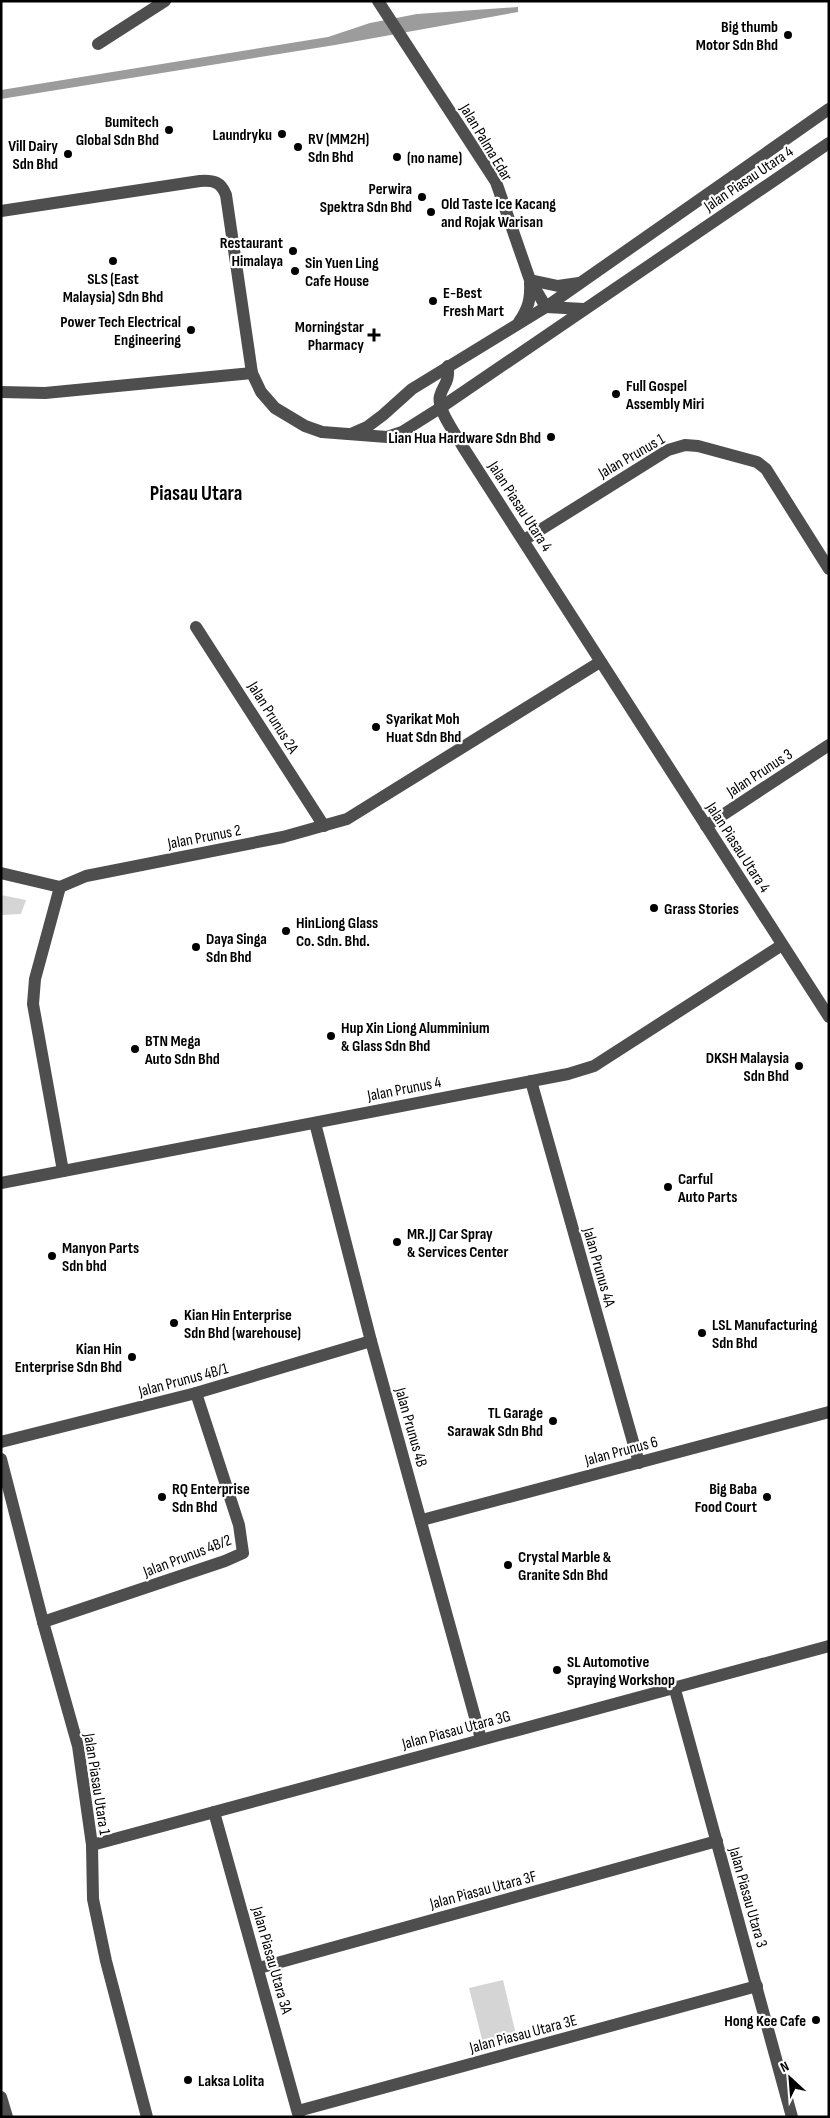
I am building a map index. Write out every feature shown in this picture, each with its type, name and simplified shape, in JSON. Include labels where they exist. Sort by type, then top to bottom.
[{"type":"street","points":[[98,44],[165,1]]},
{"type":"street","name":"Jalan Palma Edar","points":[[378,1],[496,182],[530,280],[546,308]]},
{"type":"street","name":"Jalan Piasau Utara 4","points":[[351,434],[367,427],[412,389],[546,308],[829,108]]},
{"type":"street","name":"Jalan Piasau Utara 4","points":[[829,144],[440,408],[600,662],[829,1017]]},
{"type":"street","points":[[1,211],[200,181],[217,182],[222,186],[226,195],[252,373],[261,392],[275,408],[305,426],[322,432],[374,438],[387,438],[402,432],[440,408],[440,397],[449,380],[448,366]]},
{"type":"street","points":[[516,327],[528,310],[531,296],[530,280],[558,286],[582,282]]},
{"type":"street","points":[[546,308],[584,309]]},
{"type":"street","points":[[1,392],[45,393],[252,373]]},
{"type":"street","name":"Jalan Prunus 1","points":[[524,540],[643,464],[668,450],[685,444],[757,462],[766,469],[829,569]]},
{"type":"street","name":"Jalan Prunus 2A","points":[[196,627],[324,826]]},
{"type":"street","name":"Jalan Prunus 2","points":[[60,888],[94,874],[283,837],[347,819],[600,662]]},
{"type":"street","name":"Jalan Prunus 3","points":[[706,826],[829,745]]},
{"type":"street","points":[[1,873],[60,888],[34,979],[33,1004],[63,1171]]},
{"type":"street","name":"Jalan Prunus 4","points":[[1,1183],[568,1074],[594,1066],[782,945]]},
{"type":"street","name":"Jalan Prunus 4A","points":[[531,1081],[639,1463]]},
{"type":"street","name":"Jalan Prunus 4B","points":[[315,1123],[371,1341],[481,1739]]},
{"type":"street","name":"Jalan Prunus 4B/1","points":[[1,1442],[196,1393],[371,1341]]},
{"type":"street","name":"Jalan Prunus 4B/2","points":[[42,1622],[225,1561],[243,1552],[239,1525],[196,1393]]},
{"type":"street","name":"Jalan Prunus 6","points":[[422,1520],[829,1412]]},
{"type":"street","name":"Jalan Piasau Utara 1","points":[[1,1461],[42,1622],[78,1746],[92,1845],[93,1899],[106,1961],[147,2117]]},
{"type":"street","name":"Jalan Piasau Utara 3G","points":[[92,1845],[674,1686],[829,1646]]},
{"type":"street","name":"Jalan Piasau Utara 3","points":[[674,1686],[792,2117]]},
{"type":"street","name":"Jalan Piasau Utara 3A","points":[[214,1812],[299,2114]]},
{"type":"street","name":"Jalan Piasau Utara 3F","points":[[259,1968],[717,1841]]},
{"type":"street","name":"Jalan Piasau Utara 3E","points":[[299,2114],[757,1986]]},
{"type":"street","points":[[1,2096],[7,2117]]},
{"type":"shaded area","points":[[518,7],[518,12],[335,45],[1,99],[1,90],[328,37],[370,23],[417,14]]},
{"type":"shaded area","points":[[1,895],[26,900],[21,914],[1,915]]},
{"type":"shaded area","points":[[503,1980],[517,2039],[484,2047],[469,1988]]},
{"type":"place","name":"Big thumb Motor Sdn Bhd","points":[[788,35]]},
{"type":"place","name":"Bumitech Global Sdn Bhd","points":[[169,130]]},
{"type":"place","name":"Laundryku","points":[[282,134]]},
{"type":"place","name":"RV (MM2H) Sdn Bhd","points":[[298,147]]},
{"type":"place","name":"Vill Dairy Sdn Bhd","points":[[68,154]]},
{"type":"place","name":"(no name)","points":[[397,157]]},
{"type":"place","name":"Perwira Spektra Sdn Bhd","points":[[422,197]]},
{"type":"place","name":"Old Taste Ice Kacang and Rojak Warisan","points":[[431,212]]},
{"type":"place","name":"Restaurant Himalaya","points":[[293,251]]},
{"type":"place","name":"SLS (East Malaysia) Sdn Bhd","points":[[113,261]]},
{"type":"place","name":"Sin Yuen Ling Cafe House","points":[[295,271]]},
{"type":"place","name":"E-Best Fresh Mart","points":[[433,301]]},
{"type":"place","name":"Power Tech Electrical Engineering","points":[[191,330]]},
{"type":"place","name":"Morningstar Pharmacy","points":[[374,335]]},
{"type":"place","name":"Full Gospel Assembly Miri","points":[[616,394]]},
{"type":"place","name":"Lian Hua Hardware Sdn Bhd","points":[[551,437]]},
{"type":"place","name":"Syarikat Moh Huat Sdn Bhd","points":[[376,727]]},
{"type":"place","name":"Grass Stories","points":[[654,908]]},
{"type":"place","name":"HinLiong Glass Co. Sdn. Bhd.","points":[[286,931]]},
{"type":"place","name":"Daya Singa Sdn Bhd","points":[[196,947]]},
{"type":"place","name":"Hup Xin Liong Alumminium & Glass Sdn Bhd","points":[[331,1036]]},
{"type":"place","name":"BTN Mega Auto Sdn Bhd","points":[[135,1049]]},
{"type":"place","name":"DKSH Malaysia Sdn Bhd","points":[[799,1066]]},
{"type":"place","name":"Carful Auto Parts","points":[[668,1187]]},
{"type":"place","name":"MR.JJ Car Spray & Services Center","points":[[397,1242]]},
{"type":"place","name":"Manyon Parts Sdn bhd","points":[[52,1256]]},
{"type":"place","name":"Kian Hin Enterprise Sdn Bhd (warehouse)","points":[[174,1323]]},
{"type":"place","name":"LSL Manufacturing Sdn Bhd","points":[[702,1333]]},
{"type":"place","name":"Kian Hin Enterprise Sdn Bhd","points":[[132,1357]]},
{"type":"place","name":"TL Garage Sarawak Sdn Bhd","points":[[553,1421]]},
{"type":"place","name":"RQ Enterprise Sdn Bhd","points":[[162,1497]]},
{"type":"place","name":"Big Baba Food Court","points":[[767,1497]]},
{"type":"place","name":"Crystal Marble & Granite Sdn Bhd","points":[[508,1565]]},
{"type":"place","name":"SL Automotive Spraying Workshop","points":[[557,1670]]},
{"type":"place","name":"Hong Kee Cafe","points":[[816,2020]]},
{"type":"place","name":"Laksa Lolita","points":[[188,2080]]},
{"type":"district","name":"Piasau Utara","points":[[196,493]]}]
